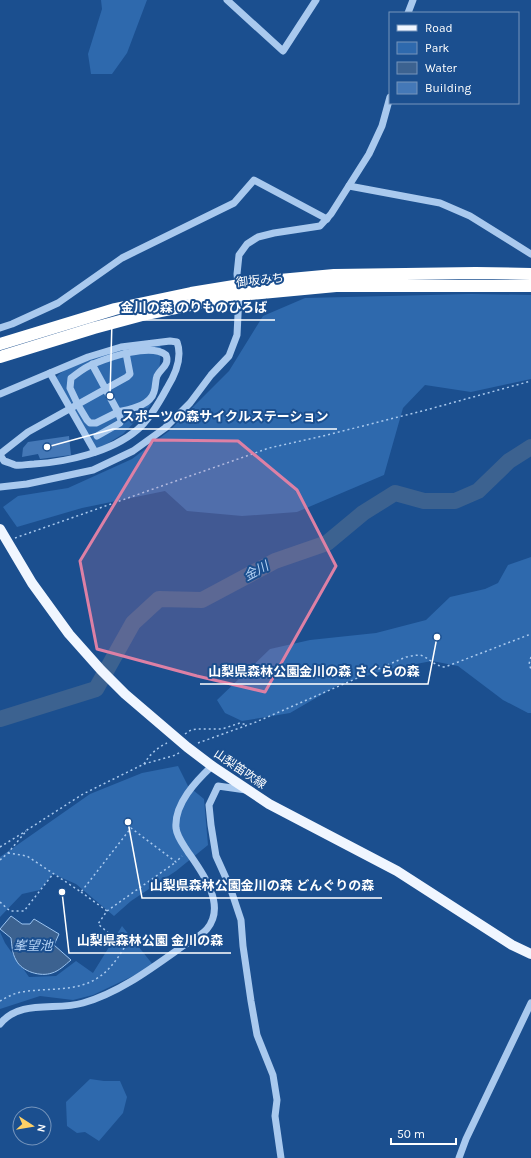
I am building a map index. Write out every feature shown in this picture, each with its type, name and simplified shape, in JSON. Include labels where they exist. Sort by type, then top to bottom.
[{"type":"highway","name":"御坂みち","points":[[0,344],[115,309],[334,275],[476,273],[531,274]]},
{"type":"highway","name":"御坂みち","points":[[0,357],[94,328],[238,290],[336,286],[531,286]]},
{"type":"highway","points":[[0,366],[41,351],[94,328]]},
{"type":"main road","name":"山梨笛吹線","points":[[0,529],[32,583],[69,634],[125,694],[186,747],[246,790],[302,822],[398,870],[512,945],[531,954]]},
{"type":"street","points":[[227,0],[283,51],[316,0]]},
{"type":"street","points":[[408,12],[413,0]]},
{"type":"street","points":[[0,487],[27,484],[93,470],[133,451],[165,428],[190,403],[229,356],[236,335],[238,290],[237,274],[239,255],[247,244],[258,237],[320,226],[327,219],[369,154],[382,126],[389,101]]},
{"type":"street","points":[[0,328],[58,303],[122,258],[234,202],[254,180],[327,219]]},
{"type":"street","points":[[349,186],[440,203],[470,216],[531,254]]},
{"type":"street","points":[[0,394],[88,357],[121,347],[170,341],[177,342],[180,349],[180,356],[175,375],[158,404],[138,430],[121,441],[74,459],[16,465],[4,461],[0,454],[28,432],[105,390],[130,374],[126,353]]},
{"type":"street","points":[[156,350],[166,355],[168,360],[167,364],[157,377],[154,391],[149,400],[131,409],[118,412],[96,423],[90,423],[78,405],[70,388],[70,381],[92,364],[126,353],[133,351],[156,350]]},
{"type":"street","points":[[92,364],[121,420],[120,423],[97,436]]},
{"type":"street","points":[[50,373],[95,452]]},
{"type":"street","points":[[0,1024],[5,1018],[14,1012],[30,1008],[82,1004],[104,996],[164,960],[207,929],[214,913],[215,904],[212,893],[188,851],[178,837],[176,828],[178,815],[186,797],[198,780],[212,766]]},
{"type":"street","points":[[246,790],[218,786],[209,804],[216,856],[230,887],[241,920],[251,1001],[257,1035],[273,1075],[277,1100],[275,1116],[280,1158]]},
{"type":"street","points":[[459,1158],[466,1139],[531,1003]]},
{"type":"path","points":[[14,538],[269,448],[426,410],[531,381]]},
{"type":"path","points":[[0,847],[83,794],[144,764],[176,755],[186,747],[247,725],[406,657],[418,655],[423,656],[439,667],[445,667],[531,634]]},
{"type":"path","points":[[531,657],[529,664],[531,669]]},
{"type":"path","points":[[179,736],[191,730],[222,729],[240,723],[247,725]]},
{"type":"path","points":[[144,764],[153,752],[168,743]]},
{"type":"path","points":[[81,892],[131,828],[176,862]]},
{"type":"path","points":[[0,860],[28,830]]},
{"type":"path","points":[[125,947],[98,924],[107,911],[176,862],[188,851]]},
{"type":"path","points":[[8,853],[27,856],[107,911]]},
{"type":"path","points":[[0,902],[10,911],[24,911],[53,874]]},
{"type":"path","points":[[0,1001],[15,994],[31,990],[79,986],[96,979],[114,963],[128,942]]},
{"type":"highlighted area","points":[[153,440],[238,441],[297,490],[336,566],[265,692],[197,676],[97,649],[80,561]]},
{"type":"green space","points":[[101,0],[147,0],[127,53],[112,74],[91,74],[88,54],[102,9]]},
{"type":"green space","points":[[471,294],[531,295],[531,379],[471,392],[425,385],[403,408],[384,475],[297,512],[242,516],[187,511],[165,491],[82,508],[17,527],[3,507],[18,496],[68,488],[132,459],[169,431],[229,371],[263,316],[305,298]]},
{"type":"green space","points":[[159,342],[161,349],[158,386],[150,406],[123,434],[100,448],[95,448],[55,378],[64,370],[89,359],[104,354]]},
{"type":"green space","points":[[531,557],[531,713],[528,713],[503,700],[458,666],[432,661],[389,669],[340,684],[290,713],[242,721],[225,713],[217,700],[270,649],[310,640],[376,633],[426,620],[450,597],[485,589],[498,583],[508,565]]},
{"type":"green space","points":[[178,766],[188,786],[204,799],[208,845],[176,871],[131,901],[114,916],[76,884],[53,874],[40,890],[22,894],[0,917],[0,857],[90,794],[142,773]]},
{"type":"green space","points":[[122,926],[154,966],[93,995],[73,1000],[40,996],[0,1009],[0,932],[5,943],[29,977],[56,976],[76,961],[93,973]]},
{"type":"green space","points":[[90,1079],[120,1081],[127,1097],[123,1113],[99,1141],[85,1132],[77,1133],[67,1126],[66,1102]]},
{"type":"water","name":"峯望池","points":[[11,916],[22,924],[30,924],[34,919],[59,934],[54,945],[71,960],[62,968],[48,974],[37,974],[23,968],[15,957],[12,949],[11,938],[0,929]]},
{"type":"building","points":[[69,436],[71,455],[40,459],[38,454],[22,457],[23,448],[28,442]]},
{"type":"waterway","name":"金川","points":[[0,719],[96,689],[133,623],[159,599],[202,600],[275,561],[327,543],[363,513],[395,493],[424,501],[455,501],[478,491],[509,461],[531,447]]},
{"type":"place","name":"金川の森 のりものひろば","points":[[110,396]]},
{"type":"place","name":"スポーツの森サイクルステーション","points":[[47,447]]},
{"type":"place","name":"山梨県森林公園金川の森 さくらの森","points":[[437,637]]},
{"type":"place","name":"山梨県森林公園金川の森 どんぐりの森","points":[[128,822]]},
{"type":"place","name":"山梨県森林公園 金川の森","points":[[62,892]]}]
